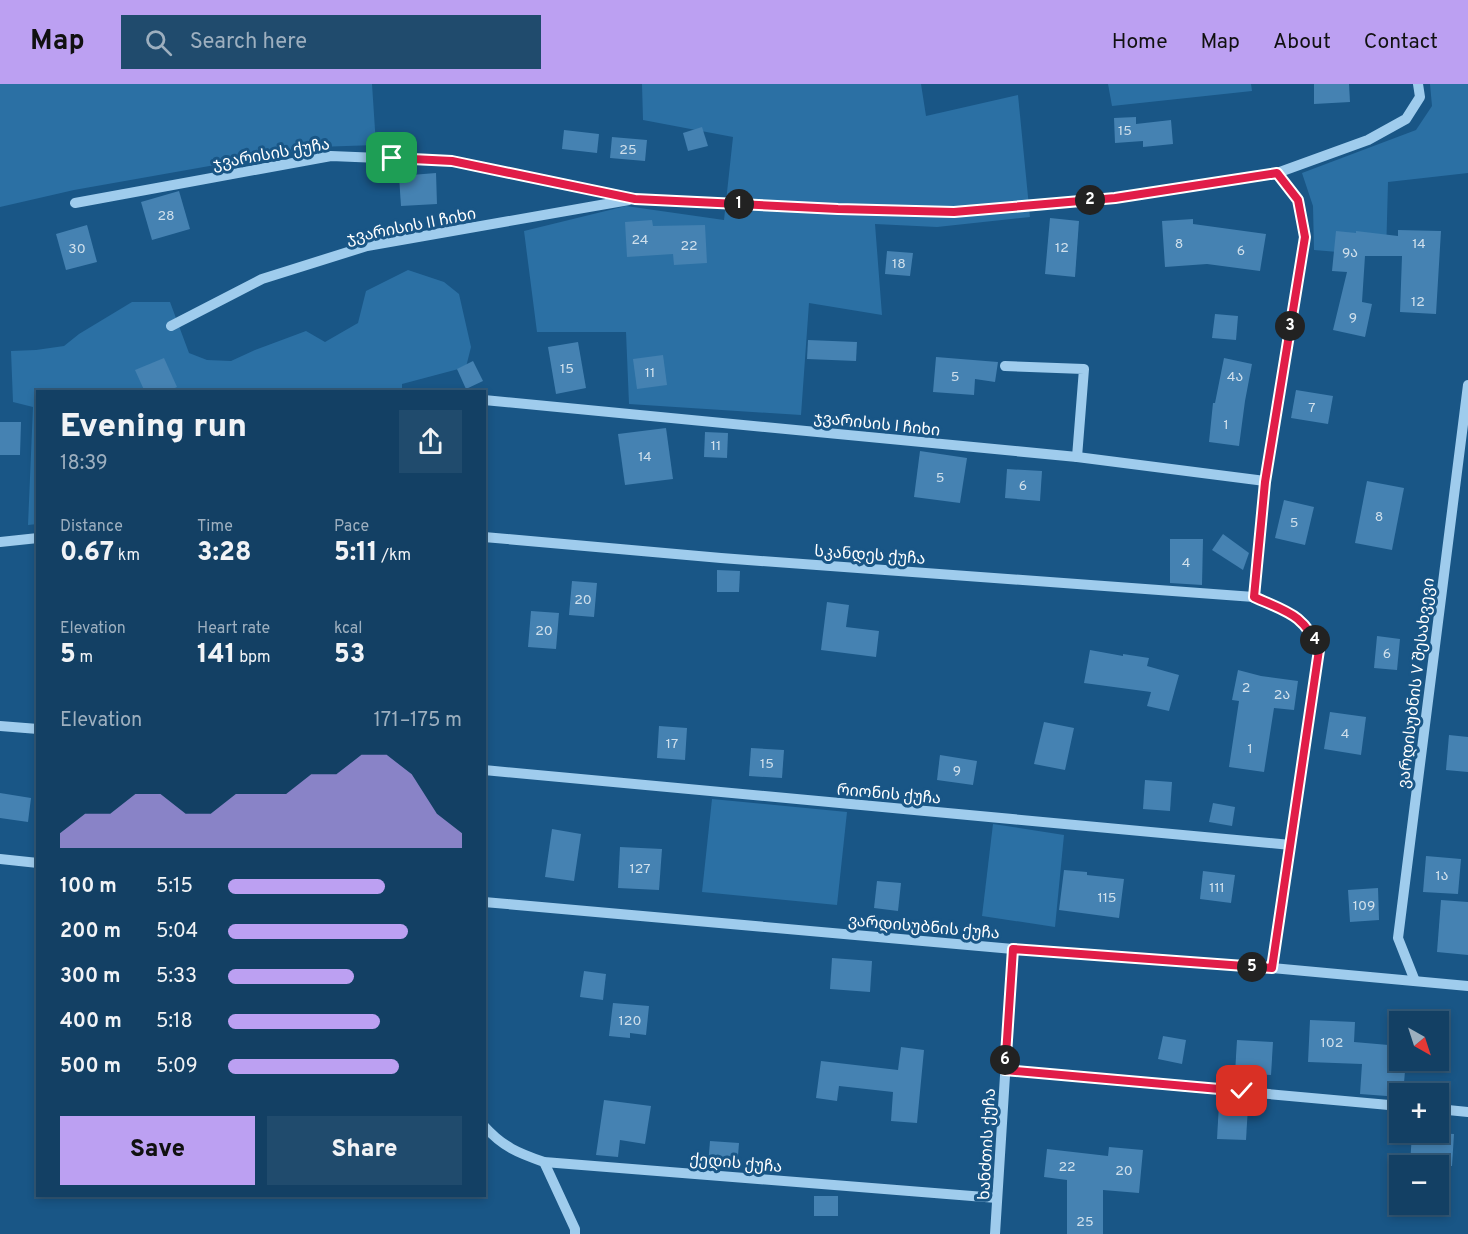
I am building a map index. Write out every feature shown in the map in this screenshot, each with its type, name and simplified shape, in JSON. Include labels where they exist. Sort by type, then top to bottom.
[{"type":"street","name":"ჯვარისის ქუჩა","points":[[75,203],[331,156],[452,161],[635,199],[954,212],[1115,198],[1277,173],[1368,140],[1406,119],[1420,97],[1418,84]]},
{"type":"street","points":[[1272,968],[1319,650],[1312,632],[1297,617],[1254,597],[1265,482],[1305,237],[1298,200],[1277,173]]},
{"type":"street","name":"ჯვარისის II ჩიხი","points":[[171,326],[262,279],[367,246],[635,199]]},
{"type":"street","points":[[1005,366],[1084,369],[1077,457]]},
{"type":"street","name":"ვარდისუბნის V შესახვევი","points":[[1415,981],[1398,938],[1468,385]]},
{"type":"street","name":"ჯვარისის I ჩიხი","points":[[486,400],[1077,457],[1265,482]]},
{"type":"street","name":"სკანდეს ქუჩა","points":[[486,537],[721,558],[1254,597]]},
{"type":"street","points":[[0,542],[36,538]]},
{"type":"street","points":[[0,726],[36,729]]},
{"type":"street","name":"რიონის ქუჩა","points":[[486,771],[1291,845]]},
{"type":"street","points":[[0,859],[36,862]]},
{"type":"street","name":"ვარდისუბნის ქუჩა","points":[[486,902],[1013,949],[1272,968],[1468,986]]},
{"type":"street","name":"ხანძთის ქუჩა","points":[[995,1234],[1013,949]]},
{"type":"street","points":[[1005,1070],[1389,1105]]},
{"type":"street","points":[[1449,1110],[1468,1112]]},
{"type":"street","name":"ქედის ქუჩა","points":[[486,1128],[497,1140],[514,1151],[544,1162],[997,1198]]},
{"type":"street","points":[[544,1162],[575,1229],[575,1234]]},
{"type":"shaded area","points":[[0,84],[372,84],[376,145],[317,147],[74,190],[0,207]]},
{"type":"shaded area","points":[[642,84],[921,84],[926,116],[1018,95],[1030,217],[937,227],[875,224],[882,315],[809,303],[801,415],[629,404],[626,332],[537,332],[524,231],[626,206],[724,220],[733,137],[643,120]]},
{"type":"shaded area","points":[[1108,84],[1251,84],[1252,91],[1112,106]]},
{"type":"shaded area","points":[[1430,84],[1468,84],[1468,173],[1388,182],[1386,256],[1314,250],[1313,206],[1302,173],[1416,130],[1432,106]]},
{"type":"shaded area","points":[[408,270],[444,282],[459,294],[471,347],[466,367],[402,384],[402,390],[36,390],[36,524],[28,525],[33,407],[13,402],[11,351],[64,346],[79,334],[132,302],[170,302],[189,353],[207,360],[231,361],[306,331],[325,342],[358,323],[366,291]]},
{"type":"shaded area","points":[[712,799],[847,812],[837,905],[702,892]]},
{"type":"shaded area","points":[[993,824],[1064,835],[1055,927],[982,916]]},
{"type":"building","points":[[1314,84],[1349,84],[1350,102],[1314,104]]},
{"type":"building","points":[[1136,117],[1136,124],[1171,120],[1173,144],[1143,147],[1143,141],[1115,143],[1114,118]]},
{"type":"building","points":[[702,127],[708,146],[688,151],[683,133]]},
{"type":"building","points":[[564,130],[599,134],[597,153],[562,149]]},
{"type":"building","points":[[612,137],[647,140],[645,161],[610,158]]},
{"type":"building","points":[[436,173],[437,204],[401,206],[399,176]]},
{"type":"building","points":[[179,191],[190,229],[152,240],[141,202]]},
{"type":"building","points":[[1050,218],[1079,221],[1075,277],[1045,274]]},
{"type":"building","points":[[1193,219],[1193,224],[1266,234],[1260,271],[1207,264],[1165,267],[1162,221]]},
{"type":"building","points":[[652,220],[653,226],[705,225],[707,263],[674,265],[673,254],[627,257],[625,222]]},
{"type":"building","points":[[87,225],[97,262],[66,270],[56,234]]},
{"type":"building","points":[[1398,230],[1441,231],[1436,314],[1400,312],[1402,256],[1365,256],[1362,302],[1372,304],[1365,337],[1333,330],[1347,272],[1332,271],[1336,231],[1398,236]]},
{"type":"building","points":[[887,251],[913,253],[910,276],[885,274]]},
{"type":"building","points":[[1215,314],[1238,316],[1236,340],[1212,338]]},
{"type":"building","points":[[808,340],[857,342],[856,361],[807,359]]},
{"type":"building","points":[[578,342],[586,388],[556,394],[548,347]]},
{"type":"building","points":[[663,355],[667,385],[637,389],[633,359]]},
{"type":"building","points":[[936,357],[998,362],[995,382],[975,379],[974,395],[933,392]]},
{"type":"building","points":[[164,358],[177,387],[170,390],[144,390],[135,370]]},
{"type":"building","points":[[1224,358],[1252,364],[1239,446],[1209,442],[1213,403],[1215,403]]},
{"type":"building","points":[[473,361],[483,381],[466,389],[457,369]]},
{"type":"building","points":[[1296,390],[1333,396],[1328,424],[1291,418]]},
{"type":"building","points":[[0,422],[21,422],[20,455],[0,455]]},
{"type":"building","points":[[666,428],[673,479],[625,485],[618,434]]},
{"type":"building","points":[[705,432],[728,433],[727,458],[704,457]]},
{"type":"building","points":[[920,451],[967,458],[960,503],[914,497]]},
{"type":"building","points":[[1007,469],[1042,471],[1040,501],[1005,498]]},
{"type":"building","points":[[1367,481],[1404,488],[1392,550],[1355,543]]},
{"type":"building","points":[[1284,500],[1314,507],[1305,545],[1275,538]]},
{"type":"building","points":[[1223,534],[1249,553],[1243,570],[1212,550]]},
{"type":"building","points":[[1170,539],[1203,539],[1202,585],[1170,583]]},
{"type":"building","points":[[717,570],[740,571],[739,592],[717,592]]},
{"type":"building","points":[[572,581],[597,583],[594,617],[569,615]]},
{"type":"building","points":[[827,602],[849,605],[846,627],[879,631],[876,657],[821,650]]},
{"type":"building","points":[[531,611],[559,613],[556,649],[528,647]]},
{"type":"building","points":[[1377,636],[1400,639],[1397,670],[1374,668]]},
{"type":"building","points":[[1090,650],[1149,658],[1147,666],[1179,675],[1169,711],[1147,706],[1151,692],[1084,683]]},
{"type":"building","points":[[1238,670],[1298,681],[1294,710],[1274,708],[1264,772],[1229,767],[1239,701],[1232,700]]},
{"type":"building","points":[[1330,712],[1366,717],[1361,755],[1324,749]]},
{"type":"building","points":[[1044,722],[1074,728],[1065,770],[1034,764]]},
{"type":"building","points":[[659,726],[687,728],[685,760],[657,758]]},
{"type":"building","points":[[1449,735],[1468,737],[1468,772],[1446,770]]},
{"type":"building","points":[[751,748],[784,750],[782,778],[749,776]]},
{"type":"building","points":[[940,755],[977,761],[973,785],[937,780]]},
{"type":"building","points":[[1145,780],[1172,782],[1170,811],[1143,809]]},
{"type":"building","points":[[0,793],[31,798],[28,822],[0,818]]},
{"type":"building","points":[[1213,803],[1235,807],[1232,826],[1209,822]]},
{"type":"building","points":[[552,829],[581,834],[574,881],[545,877]]},
{"type":"building","points":[[620,847],[662,849],[659,890],[618,888]]},
{"type":"building","points":[[1426,856],[1461,859],[1458,894],[1423,892]]},
{"type":"building","points":[[1064,870],[1124,879],[1119,918],[1059,910]]},
{"type":"building","points":[[1203,871],[1235,875],[1231,903],[1200,899]]},
{"type":"building","points":[[877,881],[901,883],[898,911],[874,908]]},
{"type":"building","points":[[1378,888],[1379,920],[1350,922],[1348,890]]},
{"type":"building","points":[[1441,900],[1468,902],[1468,955],[1437,952]]},
{"type":"building","points":[[832,958],[872,961],[870,992],[830,989]]},
{"type":"building","points":[[584,971],[606,974],[603,1000],[580,997]]},
{"type":"building","points":[[613,1003],[649,1006],[646,1035],[630,1033],[630,1038],[609,1036]]},
{"type":"building","points":[[1310,1020],[1355,1022],[1354,1042],[1389,1045],[1389,1071],[1405,1071],[1404,1083],[1389,1083],[1389,1096],[1360,1094],[1362,1064],[1308,1062]]},
{"type":"building","points":[[1163,1036],[1186,1040],[1182,1064],[1158,1059]]},
{"type":"building","points":[[1237,1040],[1273,1042],[1271,1075],[1235,1073]]},
{"type":"building","points":[[901,1047],[924,1050],[917,1123],[891,1121],[893,1092],[839,1086],[837,1101],[816,1098],[821,1061],[898,1070]]},
{"type":"building","points":[[604,1100],[651,1106],[645,1144],[620,1140],[618,1157],[596,1155]]},
{"type":"building","points":[[1219,1104],[1248,1106],[1246,1140],[1217,1139]]},
{"type":"building","points":[[1449,1134],[1454,1134],[1452,1166],[1449,1166],[1449,1155],[1411,1155],[1411,1143],[1449,1143]]},
{"type":"building","points":[[710,1141],[739,1143],[737,1169],[708,1166]]},
{"type":"building","points":[[1109,1147],[1143,1150],[1139,1193],[1103,1190],[1103,1234],[1067,1234],[1067,1180],[1044,1177],[1047,1149],[1108,1156]]},
{"type":"building","points":[[814,1196],[838,1196],[838,1216],[814,1216]]},
{"type":"route","points":[[392,158],[452,161],[635,199],[954,212],[1115,198],[1277,173],[1298,200],[1305,237],[1265,482],[1254,597],[1297,617],[1312,632],[1319,650],[1272,968],[1013,949],[1005,1070],[1242,1091]]}]
